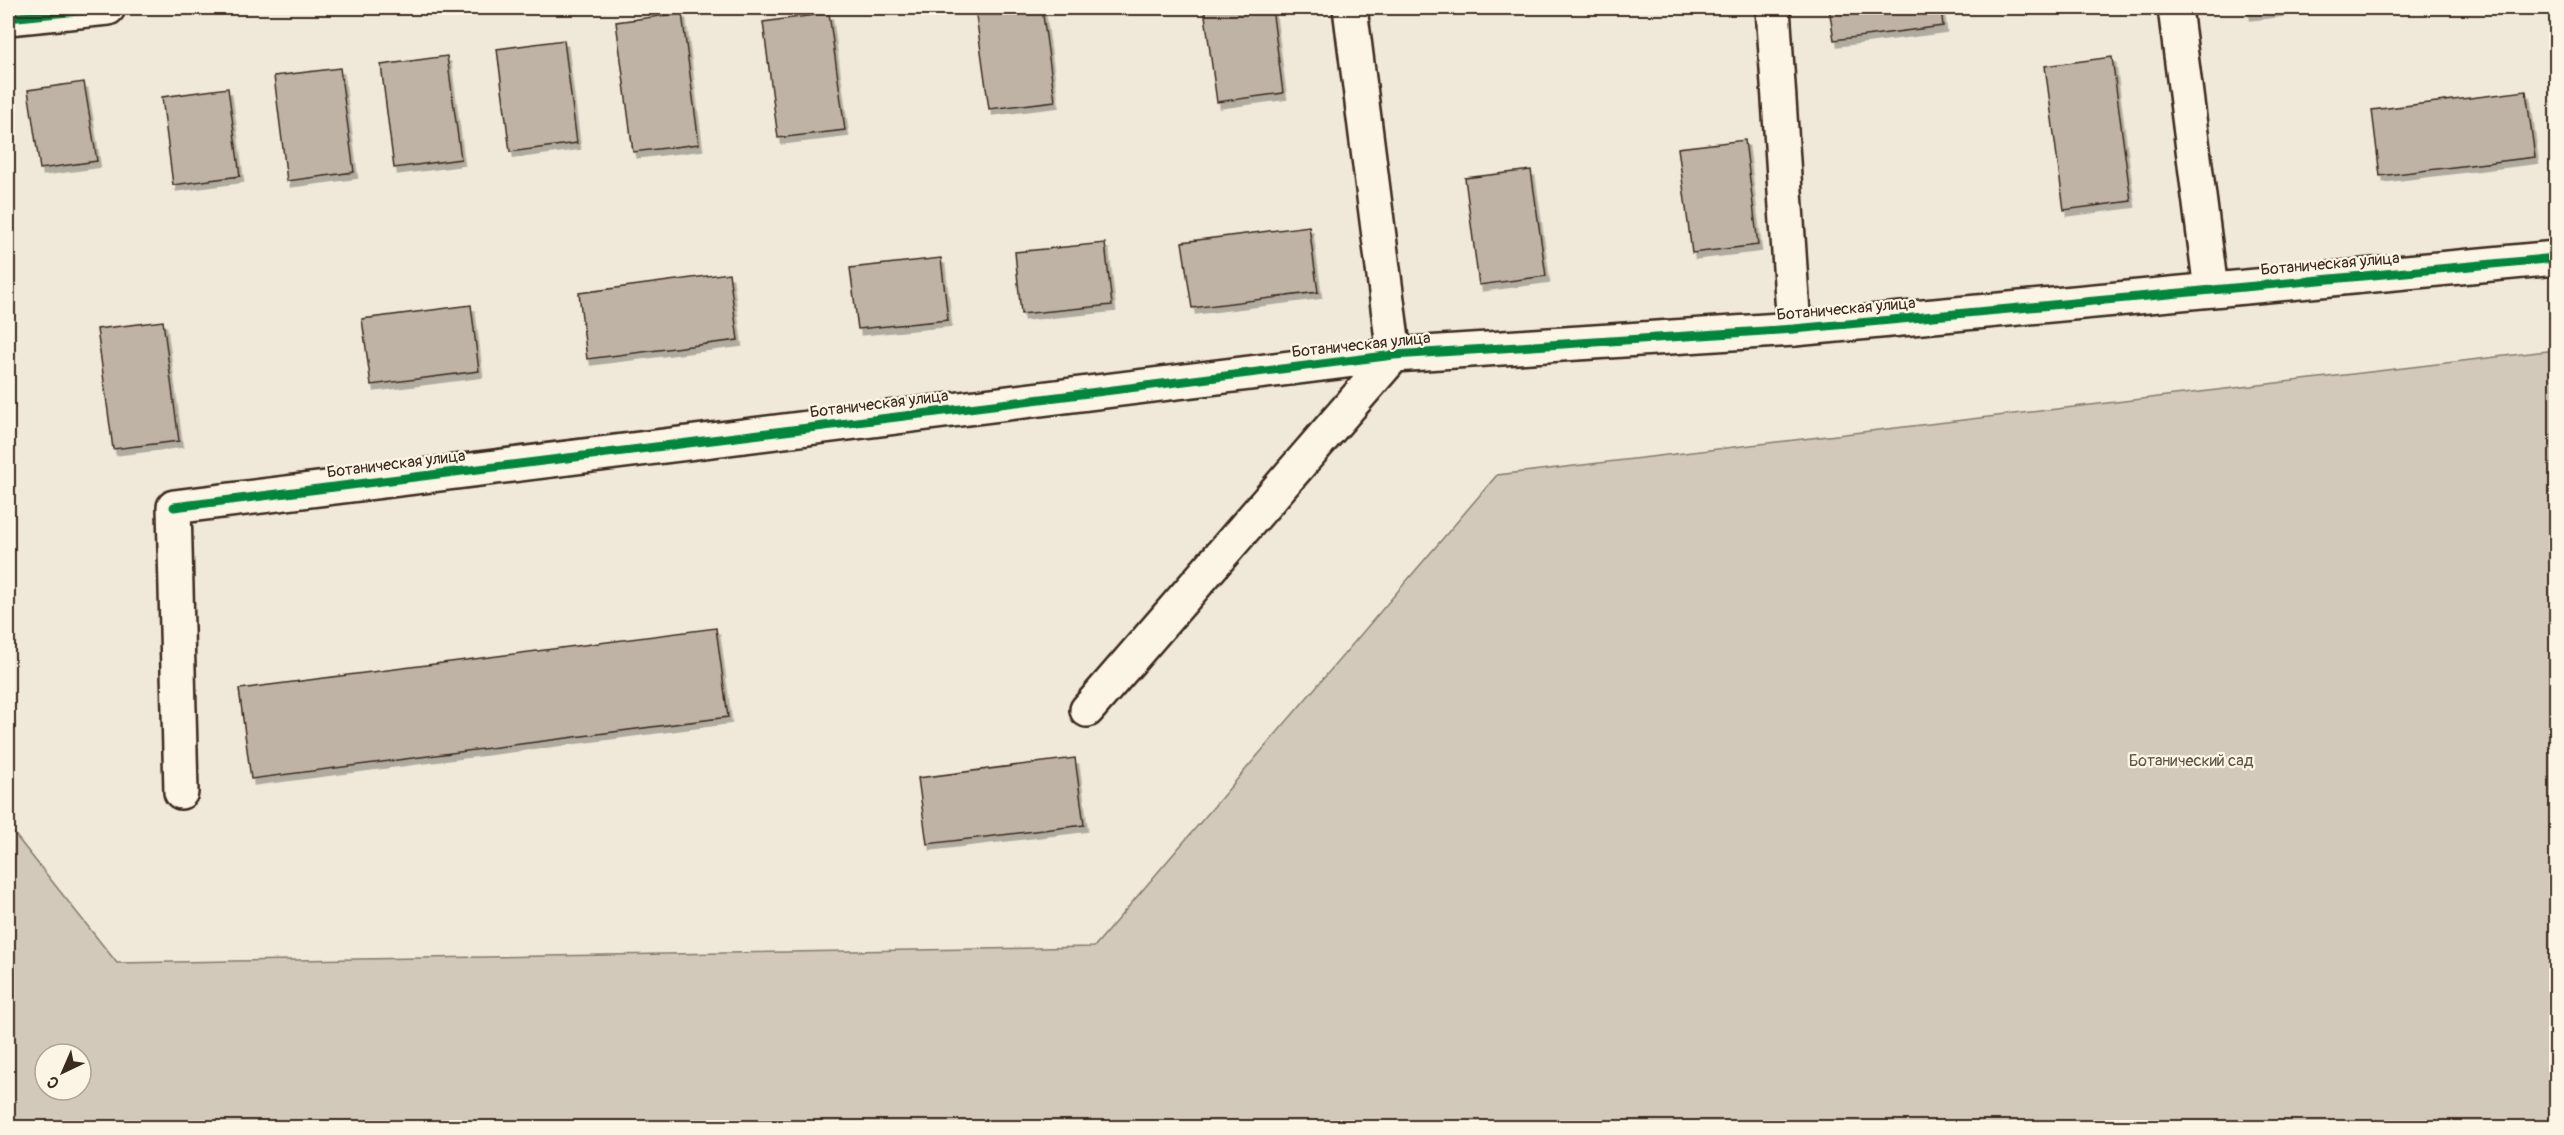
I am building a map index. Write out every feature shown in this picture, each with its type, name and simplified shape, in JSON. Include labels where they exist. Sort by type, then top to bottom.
[{"type":"street","points":[[8,18],[108,8]]},
{"type":"street","points":[[1088,710],[1394,355],[1350,8]]},
{"type":"street","points":[[1773,8],[1794,329]]},
{"type":"street","points":[[2175,8],[2211,290]]},
{"type":"street","name":"Ботаническая улица","points":[[181,792],[174,507],[1394,355],[1794,329],[2556,258]]},
{"type":"green space","name":"Ботанический сад","points":[[2556,350],[2556,1127],[8,1127],[8,826],[117,963],[1094,947],[1497,475]]},
{"type":"building","points":[[975,8],[1042,8],[1055,101],[989,109]]},
{"type":"building","points":[[1204,8],[1272,8],[1283,93],[1217,102]]},
{"type":"building","points":[[1829,8],[1941,8],[1943,26],[1834,40]]},
{"type":"building","points":[[2246,8],[2297,8],[2247,14]]},
{"type":"building","points":[[682,13],[699,144],[633,152],[616,22]]},
{"type":"building","points":[[829,13],[845,130],[778,138],[763,22]]},
{"type":"building","points":[[564,40],[577,143],[510,152],[497,49]]},
{"type":"building","points":[[447,56],[461,159],[394,168],[381,65]]},
{"type":"building","points":[[2112,57],[2131,201],[2064,210],[2045,66]]},
{"type":"building","points":[[340,68],[354,172],[287,181],[274,76]]},
{"type":"building","points":[[84,82],[97,161],[40,169],[28,90]]},
{"type":"building","points":[[228,88],[240,176],[173,185],[162,97]]},
{"type":"building","points":[[2526,91],[2535,157],[2380,176],[2372,110]]},
{"type":"building","points":[[1745,140],[1758,245],[1692,253],[1678,148]]},
{"type":"building","points":[[1531,170],[1546,276],[1479,285],[1465,178]]},
{"type":"building","points":[[1309,226],[1318,292],[1192,308],[1182,242]]},
{"type":"building","points":[[1105,243],[1112,305],[1021,314],[1015,252]]},
{"type":"building","points":[[941,258],[948,320],[858,329],[850,268]]},
{"type":"building","points":[[729,273],[738,340],[587,359],[579,293]]},
{"type":"building","points":[[471,305],[479,371],[371,385],[362,319]]},
{"type":"building","points":[[163,321],[179,441],[113,449],[97,329]]},
{"type":"building","points":[[716,628],[728,717],[251,779],[239,689]]},
{"type":"building","points":[[1075,758],[1084,825],[927,844],[918,778]]},
{"type":"cycle path","points":[[8,18],[108,8]]},
{"type":"cycle path","points":[[174,507],[1394,355],[1794,329],[2556,258]]}]
